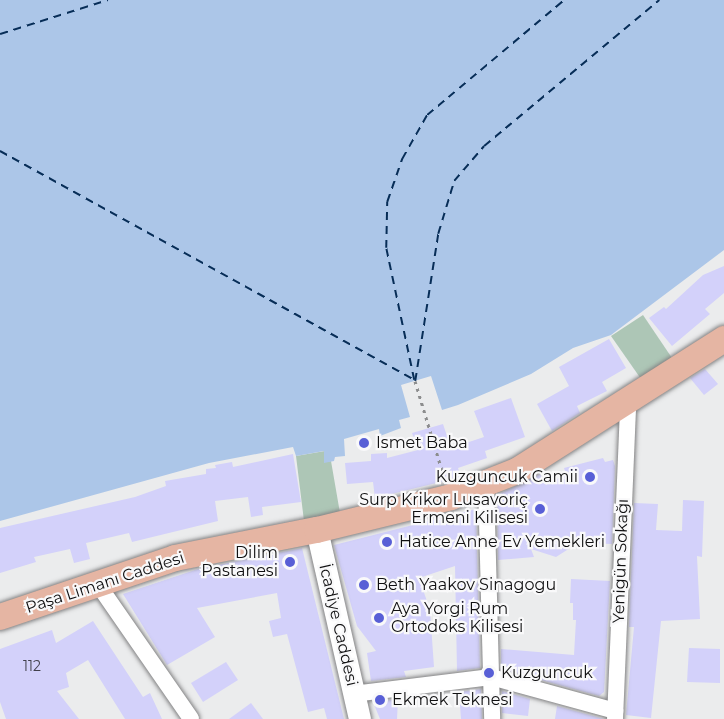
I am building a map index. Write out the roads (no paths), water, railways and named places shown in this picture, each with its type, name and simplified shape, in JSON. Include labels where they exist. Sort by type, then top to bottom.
[{"type":"main road","name":"Paşa Limanı Caddesi","points":[[0,617],[175,558],[316,530],[451,497],[517,471],[628,403],[724,339]]},
{"type":"street","name":"Yenigün Sokağı","points":[[615,715],[628,403]]},
{"type":"street","points":[[486,483],[492,719]]},
{"type":"street","name":"İcadiye Caddesi","points":[[316,530],[360,719]]},
{"type":"street","points":[[97,583],[191,719]]},
{"type":"street","points":[[353,694],[491,677],[615,715]]},
{"type":"water","points":[[0,0],[724,0],[724,250],[611,335],[573,348],[531,374],[458,405],[442,410],[431,376],[401,385],[410,417],[399,420],[401,428],[380,436],[379,429],[344,439],[345,456],[335,457],[334,461],[324,463],[324,451],[296,456],[293,447],[209,463],[0,521]]},
{"type":"place","name":"Ismet Baba","points":[[364,443]]},
{"type":"place","name":"Kuzguncuk Camii","points":[[590,477]]},
{"type":"place","name":"Surp Krikor Lusavoriç Ermeni Kilisesi","points":[[540,509]]},
{"type":"place","name":"Hatice Anne Ev Yemekleri","points":[[387,542]]},
{"type":"place","name":"Dilim Pastanesi","points":[[290,562]]},
{"type":"place","name":"Beth Yaakov Sinagogu","points":[[364,585]]},
{"type":"place","name":"Aya Yorgi Rum Ortodoks Kilisesi","points":[[379,618]]},
{"type":"place","name":"Kuzguncuk","points":[[489,673]]},
{"type":"place","name":"Ekmek Teknesi","points":[[380,700]]}]
